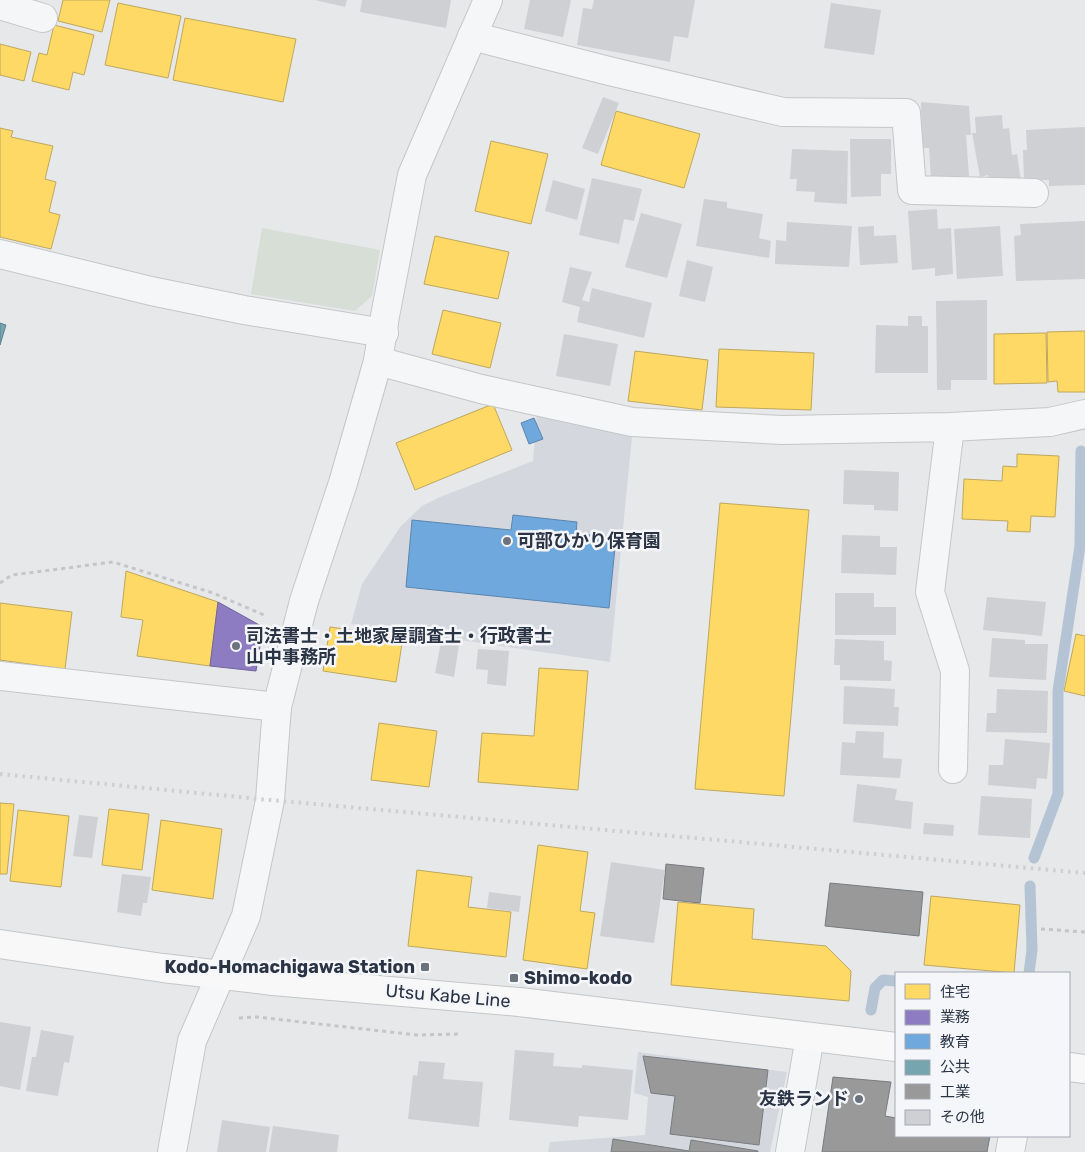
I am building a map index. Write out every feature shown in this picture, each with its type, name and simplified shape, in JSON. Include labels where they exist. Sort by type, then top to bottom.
[{"type":"main road","name":"Utsu Kabe Line","points":[[0,944],[163,968],[273,981],[519,1002],[895,1047]]},
{"type":"main road","points":[[1070,1068],[1085,1069]]},
{"type":"street","points":[[172,1152],[192,1041],[246,916],[270,800],[276,707],[304,600],[343,483],[378,361],[412,175],[488,0]]},
{"type":"street","points":[[0,5],[44,18]]},
{"type":"street","points":[[472,36],[783,112],[906,114],[912,190],[1034,193]]},
{"type":"street","points":[[0,254],[151,291],[244,310],[384,332]]},
{"type":"street","points":[[378,361],[481,389],[632,422],[782,430],[950,427],[1050,422],[1085,414]]},
{"type":"street","points":[[950,427],[930,592],[955,671],[953,769]]},
{"type":"street","points":[[0,676],[276,707]]},
{"type":"street","points":[[790,1152],[810,1037]]},
{"type":"street","points":[[1010,1152],[1013,1137]]},
{"type":"path","points":[[0,583],[12,575],[113,562],[213,593],[250,608],[296,632]]},
{"type":"path","points":[[1041,929],[1085,932]]},
{"type":"shaded area","points":[[262,228],[380,250],[372,296],[355,311],[251,294]]},
{"type":"shaded area","name":"可部ひかり保育園","points":[[537,412],[632,436],[610,662],[351,624],[362,584],[401,526],[422,506],[440,497],[533,461]]},
{"type":"shaded area","points":[[638,1052],[787,1072],[770,1152],[548,1152],[550,1142],[645,1135],[648,1097],[634,1093]]},
{"type":"building: 住宅","points":[[63,0],[110,0],[102,32],[58,21]]},
{"type":"building: 住宅","points":[[118,3],[181,16],[168,78],[105,65]]},
{"type":"building: 住宅","points":[[185,18],[296,39],[283,102],[173,80]]},
{"type":"building: 住宅","points":[[54,25],[94,35],[84,75],[73,72],[69,90],[32,81],[39,53],[47,55]]},
{"type":"building: 住宅","points":[[0,44],[31,52],[24,81],[0,75]]},
{"type":"building: 住宅","points":[[616,111],[700,134],[684,188],[601,165]]},
{"type":"building: 住宅","points":[[0,128],[13,131],[11,137],[53,146],[45,179],[56,182],[49,212],[60,215],[51,249],[0,237]]},
{"type":"building: 住宅","points":[[491,141],[548,154],[531,224],[475,211]]},
{"type":"building: 住宅","points":[[435,236],[509,252],[498,299],[424,284]]},
{"type":"building: 住宅","points":[[443,310],[501,323],[490,368],[432,354]]},
{"type":"building: 住宅","points":[[1085,331],[1085,392],[1058,392],[1057,381],[1048,382],[1047,332]]},
{"type":"building: 住宅","points":[[1046,333],[1047,383],[994,384],[994,334]]},
{"type":"building: 住宅","points":[[719,349],[814,353],[811,410],[716,407]]},
{"type":"building: 住宅","points":[[635,351],[708,360],[702,410],[628,401]]},
{"type":"building: 住宅","points":[[493,404],[512,450],[415,490],[396,443]]},
{"type":"building: 住宅","points":[[1017,454],[1059,456],[1055,517],[1031,516],[1030,532],[1007,531],[1008,521],[962,519],[964,479],[1002,481],[1003,466],[1017,467]]},
{"type":"building: 住宅","points":[[720,503],[809,510],[784,796],[695,789]]},
{"type":"building: 住宅","points":[[126,571],[218,602],[210,666],[137,656],[143,620],[121,617]]},
{"type":"building: 住宅","points":[[0,603],[72,612],[65,669],[0,660]]},
{"type":"building: 住宅","points":[[330,627],[403,637],[396,682],[323,671]]},
{"type":"building: 住宅","points":[[1076,634],[1085,636],[1085,696],[1064,691]]},
{"type":"building: 住宅","points":[[539,668],[588,671],[578,790],[478,782],[482,733],[534,736]]},
{"type":"building: 住宅","points":[[379,723],[437,731],[429,787],[371,780]]},
{"type":"building: 住宅","points":[[0,803],[14,804],[7,874],[0,874]]},
{"type":"building: 住宅","points":[[109,809],[149,814],[142,870],[102,865]]},
{"type":"building: 住宅","points":[[18,810],[69,816],[61,887],[10,881]]},
{"type":"building: 住宅","points":[[161,820],[222,829],[213,899],[152,890]]},
{"type":"building: 住宅","points":[[538,845],[588,852],[580,911],[595,913],[587,969],[523,960]]},
{"type":"building: 住宅","points":[[417,870],[472,877],[468,907],[511,912],[506,957],[408,946]]},
{"type":"building: 住宅","points":[[931,896],[1020,905],[1014,972],[924,965]]},
{"type":"building: 住宅","points":[[678,902],[754,909],[752,939],[826,946],[851,971],[849,1001],[671,985]]},
{"type":"building: 業務","name":"司法書士・土地家屋調査士・行政書士 山中事務所","points":[[218,602],[263,627],[256,671],[210,666]]},
{"type":"building: 教育","points":[[534,418],[543,439],[529,444],[521,423]]},
{"type":"building: 教育","name":"可部ひかり保育園","points":[[513,515],[577,522],[576,534],[616,537],[609,608],[406,587],[412,520],[511,530]]},
{"type":"building: 公共","points":[[0,323],[6,325],[0,345]]},
{"type":"building: 工業","points":[[666,864],[704,868],[700,903],[663,899]]},
{"type":"building: 工業","points":[[830,883],[923,892],[919,936],[825,926]]},
{"type":"building: 工業","points":[[643,1056],[768,1070],[759,1145],[670,1134],[675,1096],[651,1093]]},
{"type":"building: 工業","name":"友鉄ランド","points":[[833,1077],[891,1082],[885,1116],[895,1118],[895,1137],[990,1137],[987,1152],[822,1152]]},
{"type":"building: 工業","points":[[613,1139],[689,1151],[691,1140],[758,1152],[611,1152]]},
{"type":"building: その他","points":[[315,0],[347,0],[345,7]]},
{"type":"building: その他","points":[[362,0],[451,0],[446,28],[360,12]]},
{"type":"building: その他","points":[[530,0],[571,0],[563,37],[524,29]]},
{"type":"building: その他","points":[[594,0],[695,0],[688,38],[674,36],[670,62],[577,45],[583,8],[592,9]]},
{"type":"building: その他","points":[[831,3],[881,10],[874,55],[824,48]]},
{"type":"building: その他","points":[[603,97],[619,103],[598,154],[582,148]]},
{"type":"building: その他","points":[[921,102],[969,106],[971,135],[966,135],[969,176],[931,179],[929,148],[922,148]]},
{"type":"building: その他","points":[[1002,115],[1003,129],[1009,128],[1012,155],[1017,154],[1021,181],[991,186],[988,175],[980,177],[972,133],[976,133],[975,117]]},
{"type":"building: その他","points":[[1085,127],[1085,185],[1049,186],[1049,180],[1024,180],[1023,150],[1027,150],[1026,130]]},
{"type":"building: その他","points":[[850,139],[891,139],[891,174],[881,174],[881,196],[851,197]]},
{"type":"building: その他","points":[[792,149],[848,151],[847,204],[814,202],[815,192],[796,191],[797,179],[790,179]]},
{"type":"building: その他","points":[[592,178],[642,189],[634,221],[624,219],[619,244],[579,235]]},
{"type":"building: その他","points":[[553,180],[585,189],[577,220],[545,211]]},
{"type":"building: その他","points":[[704,199],[727,202],[727,208],[763,214],[759,238],[771,241],[769,258],[696,246]]},
{"type":"building: その他","points":[[937,209],[938,229],[951,228],[953,274],[935,276],[935,268],[912,270],[908,211]]},
{"type":"building: その他","points":[[641,213],[682,224],[667,278],[625,267]]},
{"type":"building: その他","points":[[1085,221],[1085,279],[1016,281],[1014,236],[1021,235],[1020,224]]},
{"type":"building: その他","points":[[787,222],[852,226],[849,267],[775,264],[776,240],[786,241]]},
{"type":"building: その他","points":[[874,226],[874,236],[896,235],[898,263],[860,265],[858,227]]},
{"type":"building: その他","points":[[1000,226],[1003,276],[957,279],[954,229]]},
{"type":"building: その他","points":[[687,260],[713,267],[705,302],[679,296]]},
{"type":"building: その他","points":[[570,267],[592,272],[582,300],[589,302],[592,288],[652,303],[644,338],[577,322],[580,307],[562,302]]},
{"type":"building: その他","points":[[987,300],[987,380],[951,380],[951,390],[937,390],[936,301]]},
{"type":"building: その他","points":[[908,316],[922,316],[922,326],[928,326],[928,373],[875,373],[876,325],[908,326]]},
{"type":"building: その他","points":[[564,334],[618,344],[610,386],[556,376]]},
{"type":"building: その他","points":[[844,470],[899,472],[898,511],[874,510],[874,505],[843,504]]},
{"type":"building: その他","points":[[842,535],[880,536],[880,547],[897,547],[896,575],[841,573]]},
{"type":"building: その他","points":[[835,593],[874,593],[874,607],[896,607],[896,635],[835,635]]},
{"type":"building: その他","points":[[987,597],[1046,602],[1042,636],[983,630]]},
{"type":"building: その他","points":[[992,638],[1025,640],[1025,644],[1048,644],[1046,680],[989,677]]},
{"type":"building: その他","points":[[835,639],[884,641],[884,660],[892,661],[891,681],[840,680],[840,665],[834,665]]},
{"type":"building: その他","points":[[441,642],[459,645],[454,677],[435,673]]},
{"type":"building: その他","points":[[478,649],[509,651],[506,686],[487,684],[488,670],[476,669]]},
{"type":"building: その他","points":[[844,686],[895,689],[894,707],[899,707],[898,726],[843,724]]},
{"type":"building: その他","points":[[997,689],[1048,691],[1047,733],[986,732],[987,713],[996,713]]},
{"type":"building: その他","points":[[856,731],[884,732],[883,758],[902,759],[900,778],[840,775],[842,742],[855,743]]},
{"type":"building: その他","points":[[1005,739],[1050,743],[1047,779],[1037,778],[1036,789],[988,785],[989,765],[1003,765]]},
{"type":"building: その他","points":[[857,784],[897,789],[895,800],[913,802],[911,829],[853,822]]},
{"type":"building: その他","points":[[981,796],[1032,799],[1030,838],[978,835]]},
{"type":"building: その他","points":[[79,815],[98,817],[92,858],[73,856]]},
{"type":"building: その他","points":[[924,823],[954,825],[953,836],[923,834]]},
{"type":"building: その他","points":[[611,862],[665,870],[654,943],[600,936]]},
{"type":"building: その他","points":[[122,874],[151,877],[147,903],[143,903],[141,916],[117,912]]},
{"type":"building: その他","points":[[489,892],[521,896],[519,912],[487,908]]},
{"type":"building: その他","points":[[0,1022],[31,1027],[20,1090],[0,1086]]},
{"type":"building: その他","points":[[41,1030],[74,1036],[69,1063],[64,1062],[58,1096],[26,1091],[32,1057],[36,1057]]},
{"type":"building: その他","points":[[515,1050],[554,1053],[553,1066],[582,1068],[582,1065],[633,1070],[628,1120],[579,1116],[578,1127],[509,1120]]},
{"type":"building: その他","points":[[419,1061],[445,1063],[443,1079],[483,1082],[479,1127],[408,1119],[413,1075],[417,1076]]},
{"type":"building: その他","points":[[222,1120],[270,1127],[266,1152],[217,1152]]},
{"type":"building: その他","points":[[273,1126],[339,1135],[337,1152],[269,1152]]},
{"type":"waterway","points":[[1034,858],[1058,794],[1058,691],[1080,546],[1081,451]]},
{"type":"waterway","points":[[1029,972],[1032,950],[1030,886]]},
{"type":"waterway","points":[[871,1010],[875,988],[883,980],[895,981]]},
{"type":"railway","points":[[0,774],[1085,873]]},
{"type":"place","name":"可部ひかり保育園","points":[[507,541]]},
{"type":"place","name":"司法書士・土地家屋調査士・行政書士 山中事務所","points":[[236,646]]},
{"type":"place","name":"Kodo-Homachigawa Station","points":[[425,967]]},
{"type":"place","name":"Shimo-kodo","points":[[514,978]]},
{"type":"place","name":"友鉄ランド","points":[[859,1099]]}]
